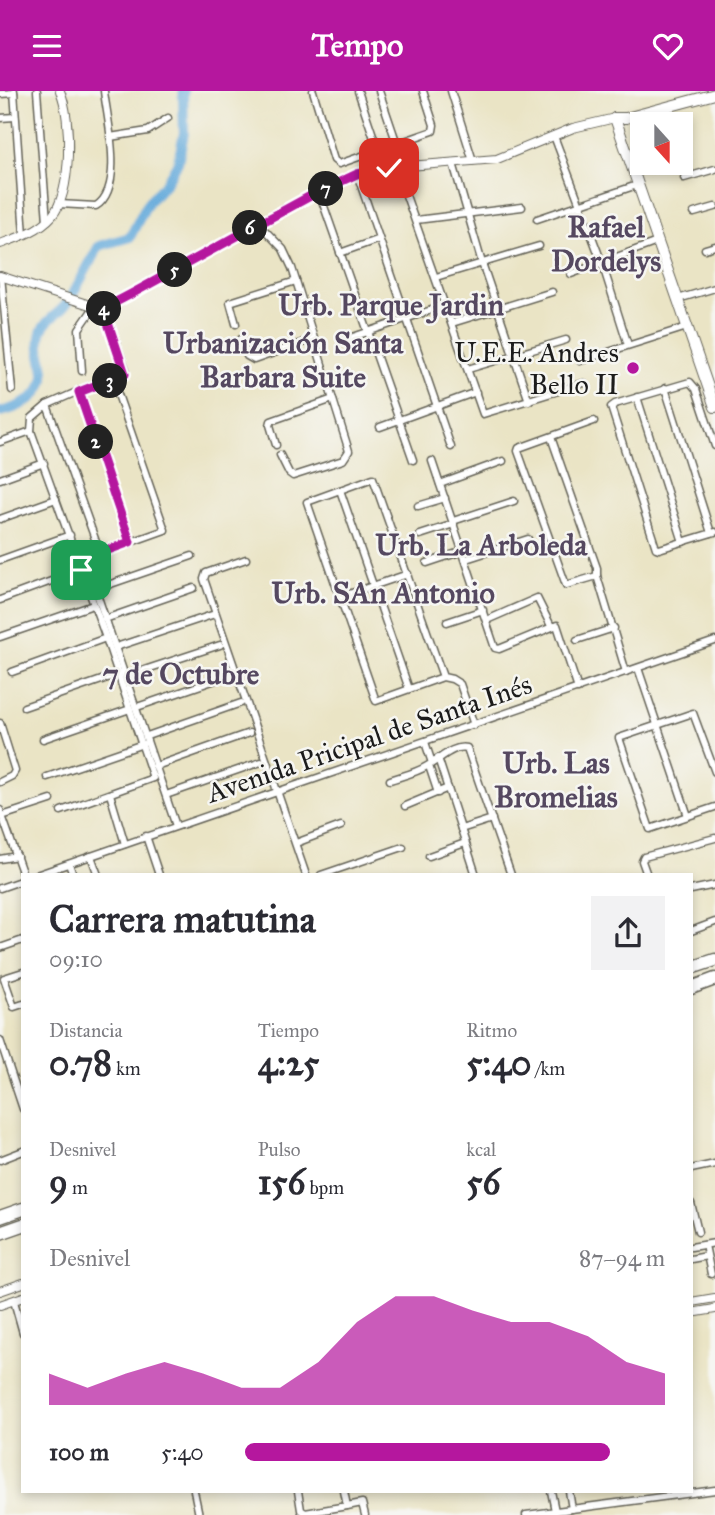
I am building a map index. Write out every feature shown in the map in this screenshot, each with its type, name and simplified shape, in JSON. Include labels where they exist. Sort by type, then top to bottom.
[{"type":"highway","points":[[693,967],[715,960]]},
{"type":"highway","points":[[693,987],[715,979]]},
{"type":"highway","points":[[0,1217],[21,1210]]},
{"type":"highway","points":[[0,1233],[21,1226]]},
{"type":"main road","points":[[615,118],[626,112],[703,91]]},
{"type":"main road","points":[[615,118],[626,118],[715,94]]},
{"type":"main road","points":[[615,118],[715,407]]},
{"type":"street","points":[[37,91],[47,221]]},
{"type":"street","points":[[0,244],[24,235],[47,221],[59,204],[68,155],[69,119],[60,91]]},
{"type":"street","points":[[59,204],[94,206],[106,198],[113,169],[104,91]]},
{"type":"street","points":[[313,91],[337,164],[433,131],[434,125],[423,91]]},
{"type":"street","points":[[358,91],[387,148]]},
{"type":"street","points":[[379,91],[392,168],[416,220],[482,414],[584,383]]},
{"type":"street","points":[[451,91],[473,161]]},
{"type":"street","points":[[0,94],[14,92],[24,235]]},
{"type":"street","points":[[0,118],[15,117]]},
{"type":"street","points":[[110,137],[148,131],[168,118]]},
{"type":"street","points":[[12,390],[1,276],[79,302],[98,305],[114,303],[357,174],[512,154],[554,136],[615,118]]},
{"type":"street","points":[[554,136],[602,263],[628,345]]},
{"type":"street","points":[[453,163],[482,263],[529,401]]},
{"type":"street","points":[[684,178],[715,169]]},
{"type":"street","points":[[357,174],[451,447]]},
{"type":"street","points":[[537,219],[637,185]]},
{"type":"street","points":[[319,192],[413,460]]},
{"type":"street","points":[[416,220],[522,207]]},
{"type":"street","points":[[694,213],[715,207]]},
{"type":"street","points":[[259,224],[283,249],[296,281],[349,451],[347,457],[293,476],[280,455]]},
{"type":"street","points":[[340,253],[379,239]]},
{"type":"street","points":[[571,274],[657,243]]},
{"type":"street","points":[[436,277],[539,246]]},
{"type":"street","points":[[705,249],[715,246]]},
{"type":"street","points":[[236,324],[230,302],[296,281]]},
{"type":"street","points":[[678,299],[715,288]]},
{"type":"street","points":[[452,323],[552,292]]},
{"type":"street","points":[[82,371],[79,329],[98,305]]},
{"type":"street","points":[[98,305],[126,370],[123,376],[47,405],[32,418],[31,431],[93,605],[147,736],[176,826]]},
{"type":"street","points":[[350,338],[446,305]]},
{"type":"street","points":[[580,361],[687,327]]},
{"type":"street","points":[[241,339],[247,356],[254,360],[313,339]]},
{"type":"street","points":[[468,369],[566,340]]},
{"type":"street","points":[[78,561],[164,530],[113,380]]},
{"type":"street","points":[[666,389],[713,533],[659,549],[654,546],[611,409],[615,404],[688,381],[695,386],[715,446]]},
{"type":"street","points":[[79,392],[130,542]]},
{"type":"street","points":[[380,427],[476,392]]},
{"type":"street","points":[[637,397],[683,542]]},
{"type":"street","points":[[276,445],[271,421],[333,399]]},
{"type":"street","points":[[47,405],[100,553]]},
{"type":"street","points":[[594,421],[519,448],[518,451],[566,585],[597,576]]},
{"type":"street","points":[[0,442],[31,431]]},
{"type":"street","points":[[551,437],[597,568],[597,576],[626,672]]},
{"type":"street","points":[[432,461],[497,649],[557,625],[578,689]]},
{"type":"street","points":[[440,484],[503,461]]},
{"type":"street","points":[[0,479],[44,463]]},
{"type":"street","points":[[443,677],[373,478],[307,502],[376,701],[443,677],[452,678],[460,684],[474,725]]},
{"type":"street","points":[[340,490],[409,689]]},
{"type":"street","points":[[418,506],[445,498]]},
{"type":"street","points":[[0,519],[56,499]]},
{"type":"street","points":[[420,535],[514,501]]},
{"type":"street","points":[[0,560],[70,535]]},
{"type":"street","points":[[466,559],[528,539]]},
{"type":"street","points":[[427,563],[463,551]]},
{"type":"street","points":[[122,675],[116,647],[97,596],[100,587],[192,556]]},
{"type":"street","points":[[246,559],[206,573],[204,579],[305,873]]},
{"type":"street","points":[[0,600],[81,570]]},
{"type":"street","points":[[340,597],[408,575]]},
{"type":"street","points":[[105,618],[194,588]]},
{"type":"street","points":[[486,620],[537,598],[551,626]]},
{"type":"street","points":[[0,637],[93,605]]},
{"type":"street","points":[[447,622],[483,611]]},
{"type":"street","points":[[116,647],[212,615]]},
{"type":"street","points":[[577,640],[614,628]]},
{"type":"street","points":[[12,672],[106,638]]},
{"type":"street","name":"Avenida Pricipal de Santa Inés","points":[[42,873],[715,641]]},
{"type":"street","points":[[24,707],[220,645]]},
{"type":"street","points":[[638,668],[688,816]]},
{"type":"street","points":[[43,739],[230,675]]},
{"type":"street","points":[[147,736],[241,703]]},
{"type":"street","points":[[61,811],[153,778],[134,708]]},
{"type":"street","points":[[715,772],[693,713],[656,724],[619,740],[650,829],[715,807]]},
{"type":"street","points":[[0,723],[15,771],[12,776],[0,782]]},
{"type":"street","points":[[156,766],[249,733]]},
{"type":"street","points":[[425,742],[448,787],[474,873]]},
{"type":"street","points":[[47,777],[143,744]]},
{"type":"street","points":[[390,780],[461,747],[467,748],[510,873]]},
{"type":"street","points":[[166,795],[261,762]]},
{"type":"street","points":[[433,762],[438,793]]},
{"type":"street","points":[[405,806],[448,787]]},
{"type":"street","points":[[110,794],[125,844]]},
{"type":"street","points":[[22,873],[1,813],[51,800]]},
{"type":"street","points":[[461,829],[492,819]]},
{"type":"street","points":[[296,842],[341,826]]},
{"type":"street","points":[[146,836],[158,873]]},
{"type":"street","points":[[646,873],[642,861],[644,856],[715,838]]},
{"type":"street","points":[[429,856],[465,843]]},
{"type":"street","points":[[327,873],[403,847]]},
{"type":"street","points":[[0,859],[17,856]]},
{"type":"street","points":[[91,856],[97,873]]},
{"type":"street","points":[[69,864],[72,873]]},
{"type":"street","points":[[0,888],[21,878]]},
{"type":"street","points":[[693,890],[715,885]]},
{"type":"street","points":[[693,930],[715,922]]},
{"type":"street","points":[[0,948],[21,941]]},
{"type":"street","points":[[21,973],[4,978],[14,1007],[21,1005]]},
{"type":"street","points":[[0,1040],[21,1103]]},
{"type":"street","points":[[1,1157],[21,1152]]},
{"type":"street","points":[[693,1169],[715,1164]]},
{"type":"street","points":[[693,1211],[698,1232]]},
{"type":"street","points":[[693,1247],[715,1243]]},
{"type":"street","points":[[705,1245],[711,1274]]},
{"type":"street","points":[[693,1259],[707,1256]]},
{"type":"street","points":[[0,1291],[21,1284]]},
{"type":"street","points":[[693,1302],[715,1298]]},
{"type":"street","points":[[0,1305],[18,1299],[21,1318]]},
{"type":"street","points":[[693,1313],[715,1309]]},
{"type":"street","points":[[693,1493],[715,1490]]},
{"type":"street","points":[[194,1493],[199,1515]]},
{"type":"street","points":[[298,1493],[301,1510],[305,1513],[362,1503],[365,1515]]},
{"type":"street","points":[[344,1493],[347,1506]]},
{"type":"street","points":[[551,1493],[555,1511]]},
{"type":"street","points":[[569,1493],[572,1509]]},
{"type":"street","points":[[526,1515],[692,1493]]},
{"type":"waterway","points":[[0,412],[30,400],[41,388],[44,372],[40,351],[42,330],[67,303],[99,246],[130,237],[148,202],[166,183],[178,162],[184,133],[183,91]]},
{"type":"place","name":"U.E.E. Andres Bello II","points":[[633,368]]},
{"type":"district","name":"Rafael Dordelys","points":[[606,244]]},
{"type":"district","name":"Urb. Parque Jardin","points":[[391,305]]},
{"type":"district","name":"Urbanización Santa Barbara Suite","points":[[283,360]]},
{"type":"district","name":"Urb. La Arboleda","points":[[481,545]]},
{"type":"district","name":"Urb. SAn Antonio","points":[[383,593]]},
{"type":"district","name":"7 de Octubre","points":[[181,674]]},
{"type":"district","name":"Urb. Las Bromelias","points":[[556,780]]},
{"type":"route","points":[[81,570],[78,561],[130,542],[79,392],[125,374],[126,370],[102,305],[114,303],[314,194],[357,174],[389,168]]}]
